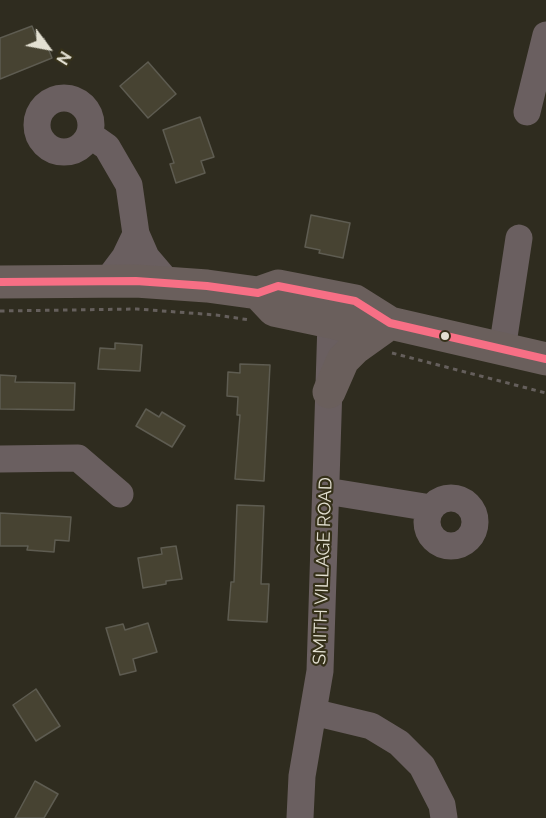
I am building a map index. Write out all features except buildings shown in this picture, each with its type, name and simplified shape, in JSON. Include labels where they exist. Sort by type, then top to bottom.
[{"type":"main road","points":[[0,282],[107,281],[169,284],[258,293],[278,286],[355,301],[390,322],[546,359]]},
{"type":"main road","points":[[258,293],[274,310],[347,326],[390,322]]},
{"type":"main road","points":[[328,392],[344,360],[355,348],[390,322]]},
{"type":"street","points":[[527,112],[546,34]]},
{"type":"street","points":[[90,135],[107,147],[129,185],[136,234],[146,257],[169,284]]},
{"type":"street","points":[[107,281],[125,257],[136,234]]},
{"type":"street","points":[[502,350],[519,238]]},
{"type":"street","name":"SMITH VILLAGE ROAD","points":[[300,818],[302,776],[320,671],[331,322]]},
{"type":"street","points":[[0,459],[78,458],[120,494]]},
{"type":"street","points":[[326,490],[431,508]]},
{"type":"street","points":[[313,712],[371,726],[399,743],[422,766],[442,806],[444,818]]},
{"type":"transit line","points":[[0,282],[136,281],[207,286],[258,293],[278,286],[355,301],[390,323],[546,359]]}]
